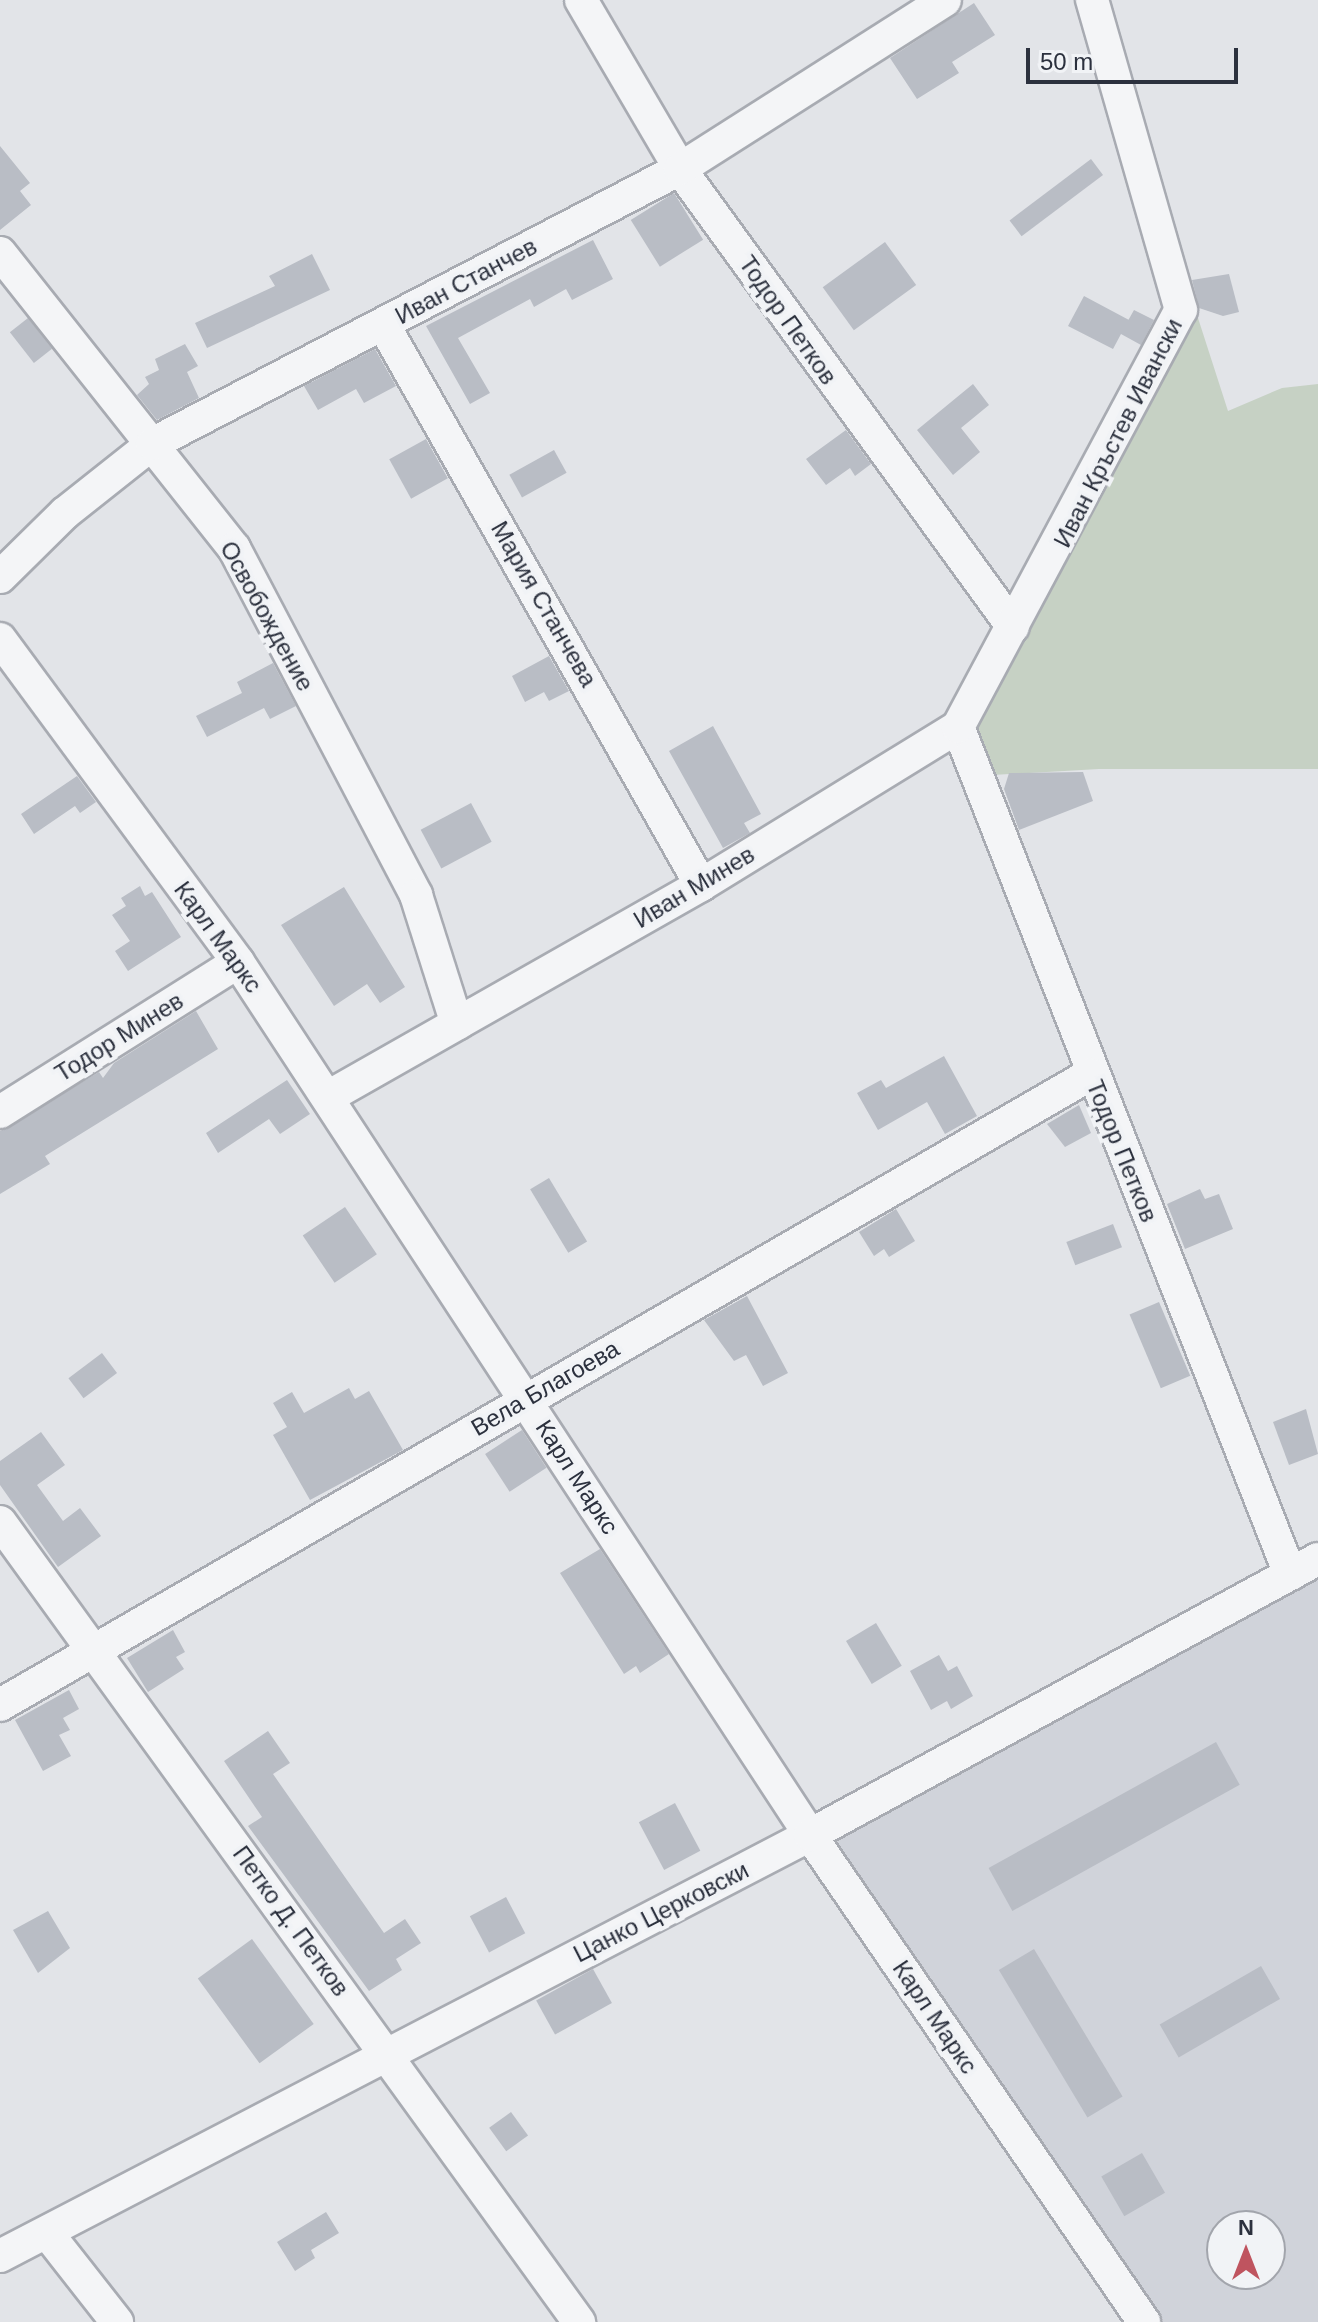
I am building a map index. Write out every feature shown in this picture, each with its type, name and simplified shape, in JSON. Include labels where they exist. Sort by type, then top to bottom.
[{"type":"street","name":"Тодор Петков","points":[[581,0],[680,169],[1013,627]]},
{"type":"street","name":"Иван Станчев","points":[[0,577],[65,513],[152,444],[680,169],[945,0]]},
{"type":"street","name":"Иван Кръстев Ивански","points":[[1013,627],[1181,310],[1092,0]]},
{"type":"street","name":"Освобождение","points":[[0,253],[234,548],[409,881],[457,1024]]},
{"type":"street","name":"Мария Станчева","points":[[383,324],[701,885]]},
{"type":"street","name":"Иван Минев","points":[[328,1097],[701,885],[958,727],[1013,627]]},
{"type":"street","name":"Карл Маркс","points":[[0,639],[238,962],[810,1835],[1144,2322]]},
{"type":"street","name":"Тодор Петков","points":[[958,727],[1091,1074],[1304,1566]]},
{"type":"street","name":"Тодор Минев","points":[[0,1112],[238,962]]},
{"type":"street","name":"Вела Благоева","points":[[0,1705],[1091,1074]]},
{"type":"street","name":"Петко Д. Петков","points":[[0,1522],[389,2054],[579,2322]]},
{"type":"street","name":"Цанко Церковски","points":[[3,2246],[48,2234],[810,1835],[1304,1566]]},
{"type":"street","points":[[48,2234],[117,2322]]},
{"type":"shaded area","points":[[1318,1559],[1318,2322],[1144,2322],[810,1835]]},
{"type":"green space","points":[[1181,310],[1198,318],[1228,411],[1282,388],[1318,384],[1318,769],[1099,769],[975,776],[958,727]]},
{"type":"building","points":[[974,3],[995,35],[952,62],[959,73],[917,99],[890,58]]},
{"type":"building","points":[[0,146],[30,183],[20,191],[31,205],[0,230]]},
{"type":"building","points":[[1091,159],[1103,175],[1022,236],[1010,220]]},
{"type":"building","points":[[674,193],[703,240],[660,267],[631,220]]},
{"type":"building","points":[[593,240],[613,279],[572,300],[566,289],[534,307],[530,299],[458,338],[490,393],[470,404],[426,326]]},
{"type":"building","points":[[885,242],[916,285],[854,330],[823,287]]},
{"type":"building","points":[[312,254],[330,290],[207,348],[195,323],[275,286],[269,276]]},
{"type":"building","points":[[1229,274],[1239,312],[1223,316],[1199,308],[1192,280]]},
{"type":"building","points":[[1084,296],[1129,320],[1134,310],[1154,320],[1141,345],[1121,334],[1113,349],[1068,326]]},
{"type":"building","points":[[28,318],[52,349],[34,363],[10,332]]},
{"type":"building","points":[[185,344],[198,366],[187,372],[199,398],[157,420],[137,395],[149,384],[145,377],[159,370],[155,359]]},
{"type":"building","points":[[375,349],[396,386],[364,403],[356,389],[318,410],[304,386]]},
{"type":"building","points":[[973,384],[989,405],[961,428],[980,452],[953,475],[917,430]]},
{"type":"building","points":[[846,430],[871,464],[855,476],[850,468],[826,485],[806,459]]},
{"type":"building","points":[[426,439],[448,478],[411,499],[389,459]]},
{"type":"building","points":[[554,450],[567,473],[522,497],[509,475]]},
{"type":"building","points":[[549,656],[569,691],[549,701],[544,692],[525,702],[512,676]]},
{"type":"building","points":[[273,663],[296,706],[270,719],[264,708],[207,737],[196,716],[242,693],[237,682]]},
{"type":"building","points":[[713,726],[761,814],[744,823],[750,833],[723,848],[669,751]]},
{"type":"building","points":[[1083,772],[1093,801],[1019,830],[1004,789],[1009,773]]},
{"type":"building","points":[[77,776],[96,802],[80,813],[75,806],[34,834],[21,814]]},
{"type":"building","points":[[471,803],[492,842],[441,869],[421,830]]},
{"type":"building","points":[[140,886],[145,896],[152,892],[181,937],[128,971],[115,951],[130,941],[112,915],[126,906],[121,898]]},
{"type":"building","points":[[344,887],[405,987],[380,1003],[367,984],[334,1006],[281,925]]},
{"type":"building","points":[[196,1011],[218,1049],[45,1156],[50,1164],[0,1194],[0,1131],[99,1072],[103,1078],[114,1063]]},
{"type":"building","points":[[944,1056],[977,1116],[945,1134],[927,1102],[878,1130],[857,1093],[881,1080],[886,1088]]},
{"type":"building","points":[[287,1080],[310,1114],[280,1134],[269,1119],[218,1153],[206,1133]]},
{"type":"building","points":[[1079,1105],[1091,1133],[1065,1147],[1047,1124]]},
{"type":"building","points":[[549,1178],[587,1241],[568,1253],[530,1189]]},
{"type":"building","points":[[1200,1189],[1205,1199],[1219,1194],[1233,1229],[1185,1249],[1167,1204]]},
{"type":"building","points":[[345,1207],[377,1254],[335,1283],[303,1236]]},
{"type":"building","points":[[896,1209],[915,1241],[889,1257],[884,1249],[874,1256],[859,1232]]},
{"type":"building","points":[[1113,1224],[1122,1247],[1075,1265],[1066,1242]]},
{"type":"building","points":[[747,1296],[788,1373],[763,1386],[746,1355],[734,1361],[704,1320]]},
{"type":"building","points":[[1159,1302],[1190,1376],[1161,1388],[1130,1315]]},
{"type":"building","points":[[102,1353],[117,1373],[84,1398],[68,1378]]},
{"type":"building","points":[[349,1388],[355,1399],[369,1391],[403,1450],[310,1500],[273,1435],[287,1427],[273,1403],[292,1392],[304,1413]]},
{"type":"building","points":[[1306,1409],[1318,1454],[1289,1465],[1273,1422]]},
{"type":"building","points":[[522,1430],[547,1468],[510,1492],[485,1454]]},
{"type":"building","points":[[41,1432],[65,1465],[37,1485],[63,1521],[80,1508],[101,1536],[58,1567],[0,1485],[0,1461]]},
{"type":"building","points":[[600,1549],[669,1654],[640,1673],[636,1666],[624,1674],[560,1573]]},
{"type":"building","points":[[876,1623],[902,1666],[872,1684],[846,1641]]},
{"type":"building","points":[[173,1630],[185,1652],[176,1657],[184,1669],[148,1692],[127,1658]]},
{"type":"building","points":[[939,1655],[948,1671],[957,1666],[973,1696],[951,1709],[947,1701],[931,1710],[910,1671]]},
{"type":"building","points":[[69,1690],[79,1709],[63,1718],[70,1730],[59,1735],[71,1756],[43,1771],[15,1720]]},
{"type":"building","points":[[268,1731],[290,1763],[273,1774],[384,1933],[405,1919],[421,1943],[396,1959],[402,1970],[369,1991],[248,1826],[262,1817],[224,1761]]},
{"type":"building","points":[[1216,1742],[1240,1785],[1012,1911],[989,1868]]},
{"type":"building","points":[[675,1803],[700,1851],[664,1870],[639,1822]]},
{"type":"building","points":[[506,1897],[525,1933],[489,1952],[470,1916]]},
{"type":"building","points":[[48,1911],[70,1948],[38,1973],[13,1930]]},
{"type":"building","points":[[252,1939],[314,2024],[260,2063],[198,1978]]},
{"type":"building","points":[[1034,1949],[1123,2096],[1087,2118],[999,1970]]},
{"type":"building","points":[[1261,1966],[1280,1999],[1179,2057],[1160,2024]]},
{"type":"building","points":[[593,1969],[612,2003],[555,2035],[536,2001]]},
{"type":"building","points":[[511,2112],[528,2135],[506,2151],[489,2128]]},
{"type":"building","points":[[1142,2153],[1165,2193],[1124,2216],[1101,2176]]},
{"type":"building","points":[[326,2212],[339,2233],[311,2250],[315,2258],[295,2271],[277,2242]]}]
